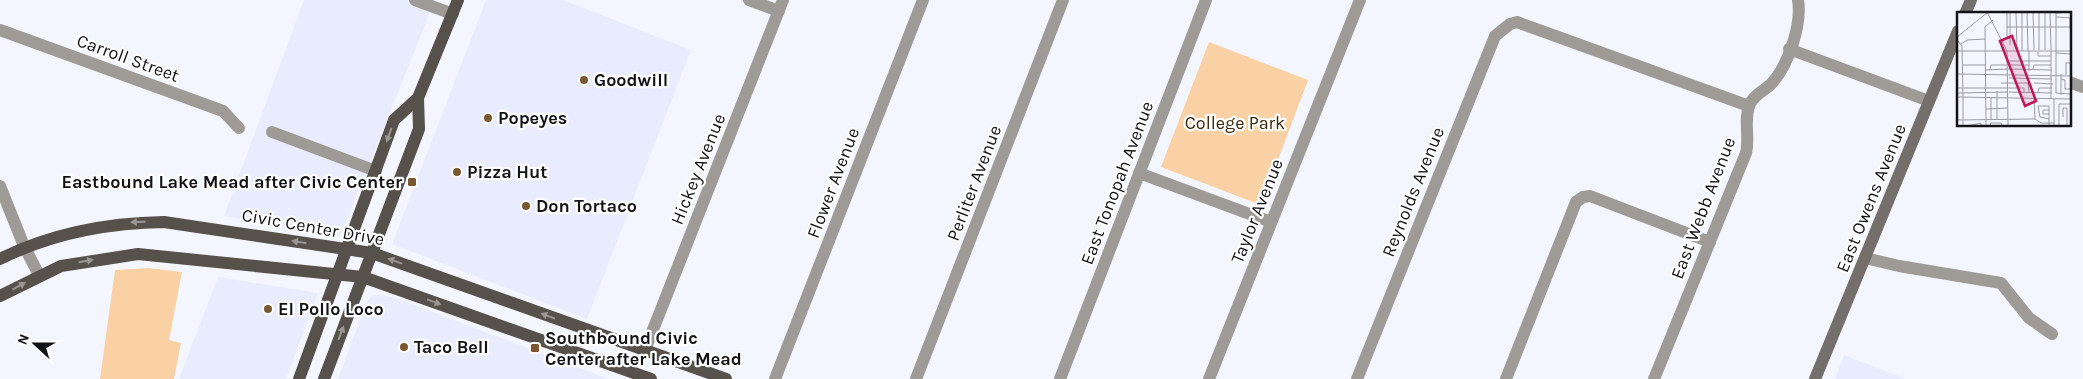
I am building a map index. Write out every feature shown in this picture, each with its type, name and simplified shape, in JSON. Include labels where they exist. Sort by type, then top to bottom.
[{"type":"main road","points":[[324,379],[419,129],[418,98],[458,0]]},
{"type":"main road","points":[[1966,12],[1970,0]]},
{"type":"main road","name":"East Owens Avenue","points":[[1815,379],[1957,36]]},
{"type":"main road","points":[[299,379],[394,120],[418,98]]},
{"type":"main road","name":"Civic Center Drive","points":[[0,259],[24,246],[96,227],[129,222],[164,222],[347,250],[372,252],[726,379]]},
{"type":"main road","points":[[0,296],[39,275],[61,266],[138,254],[233,262],[363,277],[651,379]]},
{"type":"street","points":[[415,0],[453,14]]},
{"type":"street","points":[[749,0],[781,5]]},
{"type":"street","name":"Flower Avenue","points":[[775,379],[923,0]]},
{"type":"street","name":"Perliter Avenue","points":[[916,379],[1064,0]]},
{"type":"street","name":"East Tonopah Avenue","points":[[1060,379],[1206,0]]},
{"type":"street","name":"Taylor Avenue","points":[[1209,379],[1360,0]]},
{"type":"street","points":[[1749,106],[1752,99],[1771,85],[1780,73],[1799,25],[1798,0]]},
{"type":"street","name":"Hickey Avenue","points":[[646,350],[781,5]]},
{"type":"street","name":"Reynolds Avenue","points":[[1357,379],[1495,36],[1510,24],[1518,22],[1749,106]]},
{"type":"street","name":"Carroll Street","points":[[0,30],[223,111],[239,128]]},
{"type":"street","points":[[1789,49],[1929,101]]},
{"type":"street","points":[[2070,82],[2083,87]]},
{"type":"street","name":"East Webb Avenue","points":[[1654,379],[1746,153],[1749,141],[1747,116],[1749,106]]},
{"type":"street","points":[[272,132],[376,171]]},
{"type":"street","points":[[1139,173],[1271,222]]},
{"type":"street","points":[[0,186],[24,246],[39,275]]},
{"type":"street","points":[[1506,379],[1576,202],[1582,197],[1590,196],[1710,242]]},
{"type":"street","points":[[1866,258],[1898,266],[2000,283],[2029,318],[2052,334]]},
{"type":"shaded area","points":[[304,0],[435,0],[340,237],[224,216]]},
{"type":"shaded area","points":[[486,0],[563,0],[691,50],[587,319],[392,244]]},
{"type":"shaded area","points":[[218,277],[318,293],[286,379],[179,379]]},
{"type":"shaded area","points":[[379,294],[404,301],[609,379],[338,379],[365,306],[371,296]]},
{"type":"shaded area","points":[[1844,355],[1906,379],[1835,379]]},
{"type":"green space","name":"College Park","points":[[1209,42],[1308,80],[1261,205],[1161,167]]},
{"type":"green space","points":[[149,268],[182,272],[169,340],[181,343],[174,379],[100,379],[115,270]]},
{"type":"place","name":"Goodwill","points":[[584,80]]},
{"type":"place","name":"Popeyes","points":[[488,118]]},
{"type":"place","name":"Pizza Hut","points":[[457,172]]},
{"type":"place","name":"Eastbound Lake Mead after Civic Center","points":[[412,182]]},
{"type":"place","name":"Don Tortaco","points":[[526,206]]},
{"type":"place","name":"El Pollo Loco","points":[[268,309]]},
{"type":"place","name":"Taco Bell","points":[[404,347]]},
{"type":"place","name":"Southbound Civic Center after Lake Mead","points":[[535,348]]}]
